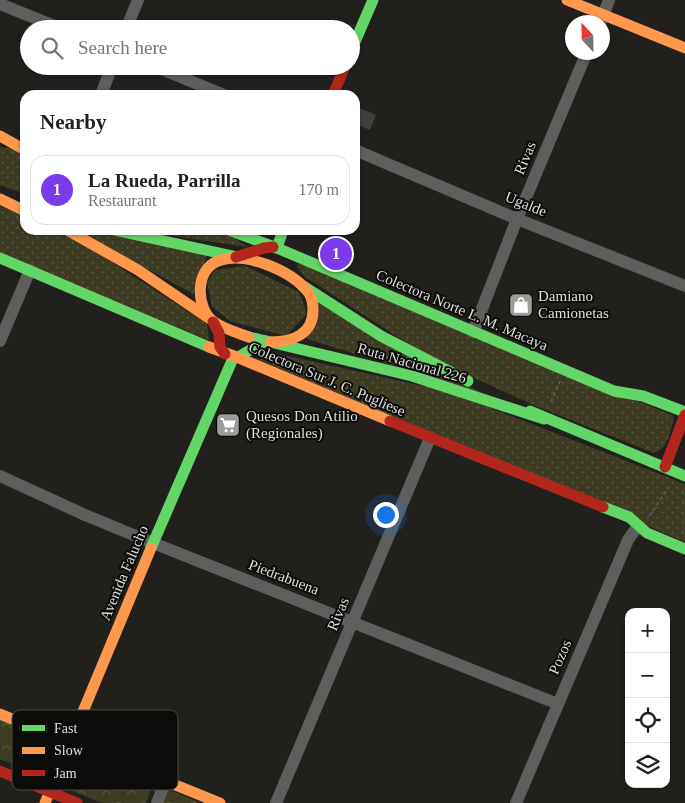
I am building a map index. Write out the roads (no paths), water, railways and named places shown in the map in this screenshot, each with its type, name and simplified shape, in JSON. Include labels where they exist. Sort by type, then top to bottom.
[{"type":"main road","points":[[360,31],[373,0]]},
{"type":"main road","points":[[567,0],[594,15]]},
{"type":"main road","points":[[610,22],[685,48]]},
{"type":"main road","points":[[335,90],[341,75]]},
{"type":"main road","points":[[0,136],[20,148]]},
{"type":"main road","points":[[0,144],[20,148]]},
{"type":"main road","points":[[0,191],[20,198]]},
{"type":"main road","points":[[0,199],[20,209]]},
{"type":"main road","name":"Ruta Nacional 226","points":[[76,235],[138,270],[212,320],[244,335],[427,380],[544,418]]},
{"type":"main road","name":"Ruta Nacional 226","points":[[136,235],[263,264],[290,276],[408,351],[544,418],[682,474]]},
{"type":"main road","name":"Colectora Norte L. M. Macaya","points":[[241,235],[614,391],[643,396],[685,414]]},
{"type":"main road","points":[[278,249],[282,235]]},
{"type":"main road","points":[[268,342],[260,344],[244,356],[232,356],[220,347],[219,333],[199,296],[202,276],[214,262],[252,254],[265,247],[278,249],[290,261],[292,273],[301,284]]},
{"type":"main road","name":"Colectora Sur J. C. Pugliese","points":[[0,258],[430,438],[629,517],[647,533],[685,549]]},
{"type":"main road","name":"Ruta Nacional 226","points":[[268,342],[282,342],[296,338],[306,332],[312,323],[313,302],[301,284]]},
{"type":"main road","name":"Avenida Falucho","points":[[84,710],[232,356]]},
{"type":"main road","points":[[665,468],[685,414]]},
{"type":"main road","points":[[0,714],[12,719]]},
{"type":"main road","points":[[0,771],[12,776]]},
{"type":"main road","points":[[178,785],[220,803]]},
{"type":"main road","points":[[44,790],[77,803]]},
{"type":"main road","name":"Avenida Falucho","points":[[45,803],[49,792]]},
{"type":"street","points":[[130,20],[138,0]]},
{"type":"street","points":[[603,15],[609,0]]},
{"type":"street","points":[[0,4],[40,20]]},
{"type":"street","name":"Rivas","points":[[473,332],[517,219],[584,60]]},
{"type":"street","points":[[103,90],[109,75]]},
{"type":"street","points":[[176,75],[212,90]]},
{"type":"street","name":"Ugalde","points":[[360,152],[517,219],[685,286]]},
{"type":"street","points":[[0,341],[30,270]]},
{"type":"street","name":"Rivas","points":[[276,803],[430,438]]},
{"type":"street","name":"Piedrabuena","points":[[0,476],[153,543],[558,704]]},
{"type":"street","name":"Pozos","points":[[516,803],[628,540],[635,530],[640,528]]},
{"type":"street","points":[[157,803],[162,790]]},
{"type":"place","name":"La Rueda, Parrilla","points":[[336,254]]},
{"type":"place","name":"Damiano Camionetas","points":[[521,305]]},
{"type":"place","name":"Quesos Don Atilio (Regionales)","points":[[228,425]]}]
